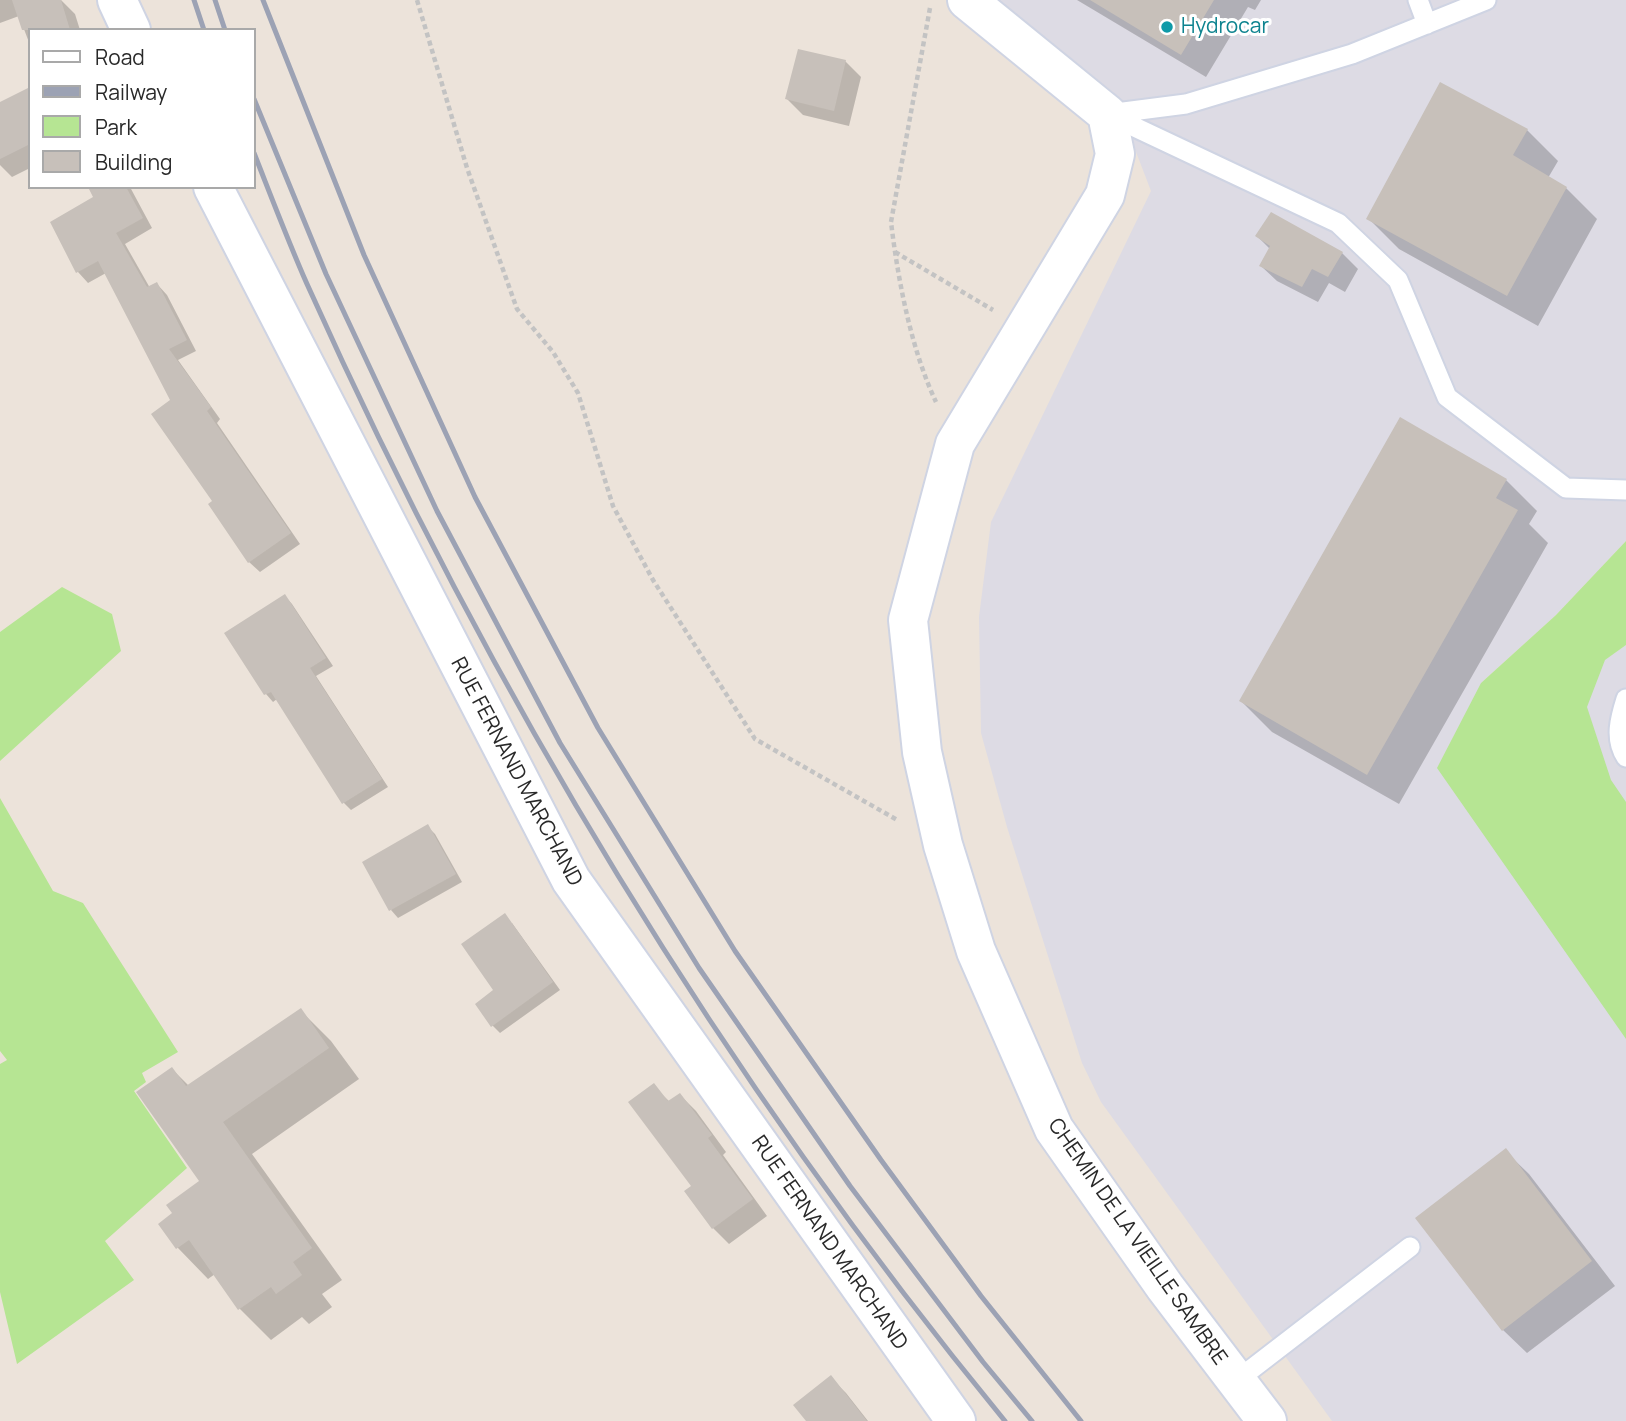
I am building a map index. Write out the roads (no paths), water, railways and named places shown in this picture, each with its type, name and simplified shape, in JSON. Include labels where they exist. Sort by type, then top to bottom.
[{"type":"street","points":[[117,0],[130,28]]},
{"type":"street","points":[[967,0],[1107,114]]},
{"type":"street","name":"CHEMIN DE LA VIEILLE SAMBRE","points":[[1107,114],[1115,154],[1105,195],[955,444],[908,620],[922,752],[943,845],[976,951],[1054,1129],[1165,1287],[1266,1421]]},
{"type":"street","name":"RUE FERNAND MARCHAND","points":[[214,189],[570,880],[956,1421]]},
{"type":"lane","points":[[1418,0],[1427,23]]},
{"type":"lane","points":[[1107,114],[1186,104],[1352,54],[1486,0]]},
{"type":"lane","points":[[1107,114],[1338,223],[1398,279],[1447,397],[1566,488],[1626,490]]},
{"type":"lane","points":[[1626,699],[1618,724],[1622,750],[1626,757]]},
{"type":"lane","points":[[1236,1381],[1410,1247]]},
{"type":"railway","points":[[194,0],[203,28]]},
{"type":"railway","points":[[215,0],[224,28]]},
{"type":"railway","points":[[263,0],[364,255],[475,497],[598,728],[735,951],[881,1160],[981,1296],[1081,1421]]},
{"type":"railway","points":[[256,104],[326,274],[437,511],[560,743],[699,968],[850,1186],[983,1362],[1032,1421]]},
{"type":"railway","points":[[256,158],[307,284],[453,585],[533,731],[618,876],[708,1017],[802,1155],[901,1290],[1005,1421]]},
{"type":"place","name":"Hydrocar","points":[[1167,27]]}]
